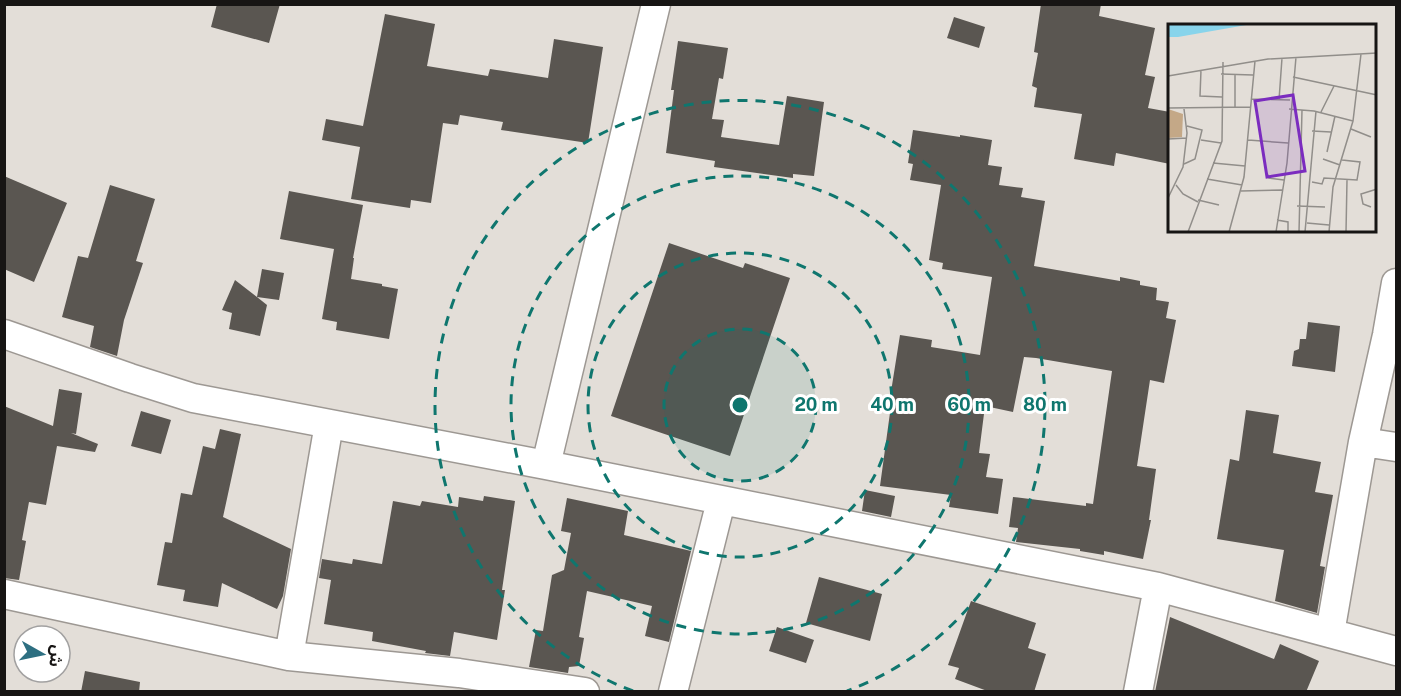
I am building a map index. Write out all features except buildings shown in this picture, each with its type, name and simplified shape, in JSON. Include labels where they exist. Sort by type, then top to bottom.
[{"type":"street","points":[[546,465],[656,4]]},
{"type":"street","points":[[1330,633],[1363,442],[1388,335],[1396,283]]},
{"type":"street","points":[[4,334],[193,398],[546,465],[1158,587],[1396,651]]},
{"type":"street","points":[[289,656],[328,424]]},
{"type":"street","points":[[1363,442],[1396,447]]},
{"type":"street","points":[[673,692],[721,501]]},
{"type":"street","points":[[1138,692],[1158,587]]},
{"type":"street","points":[[4,594],[289,656],[459,673],[585,692]]}]
